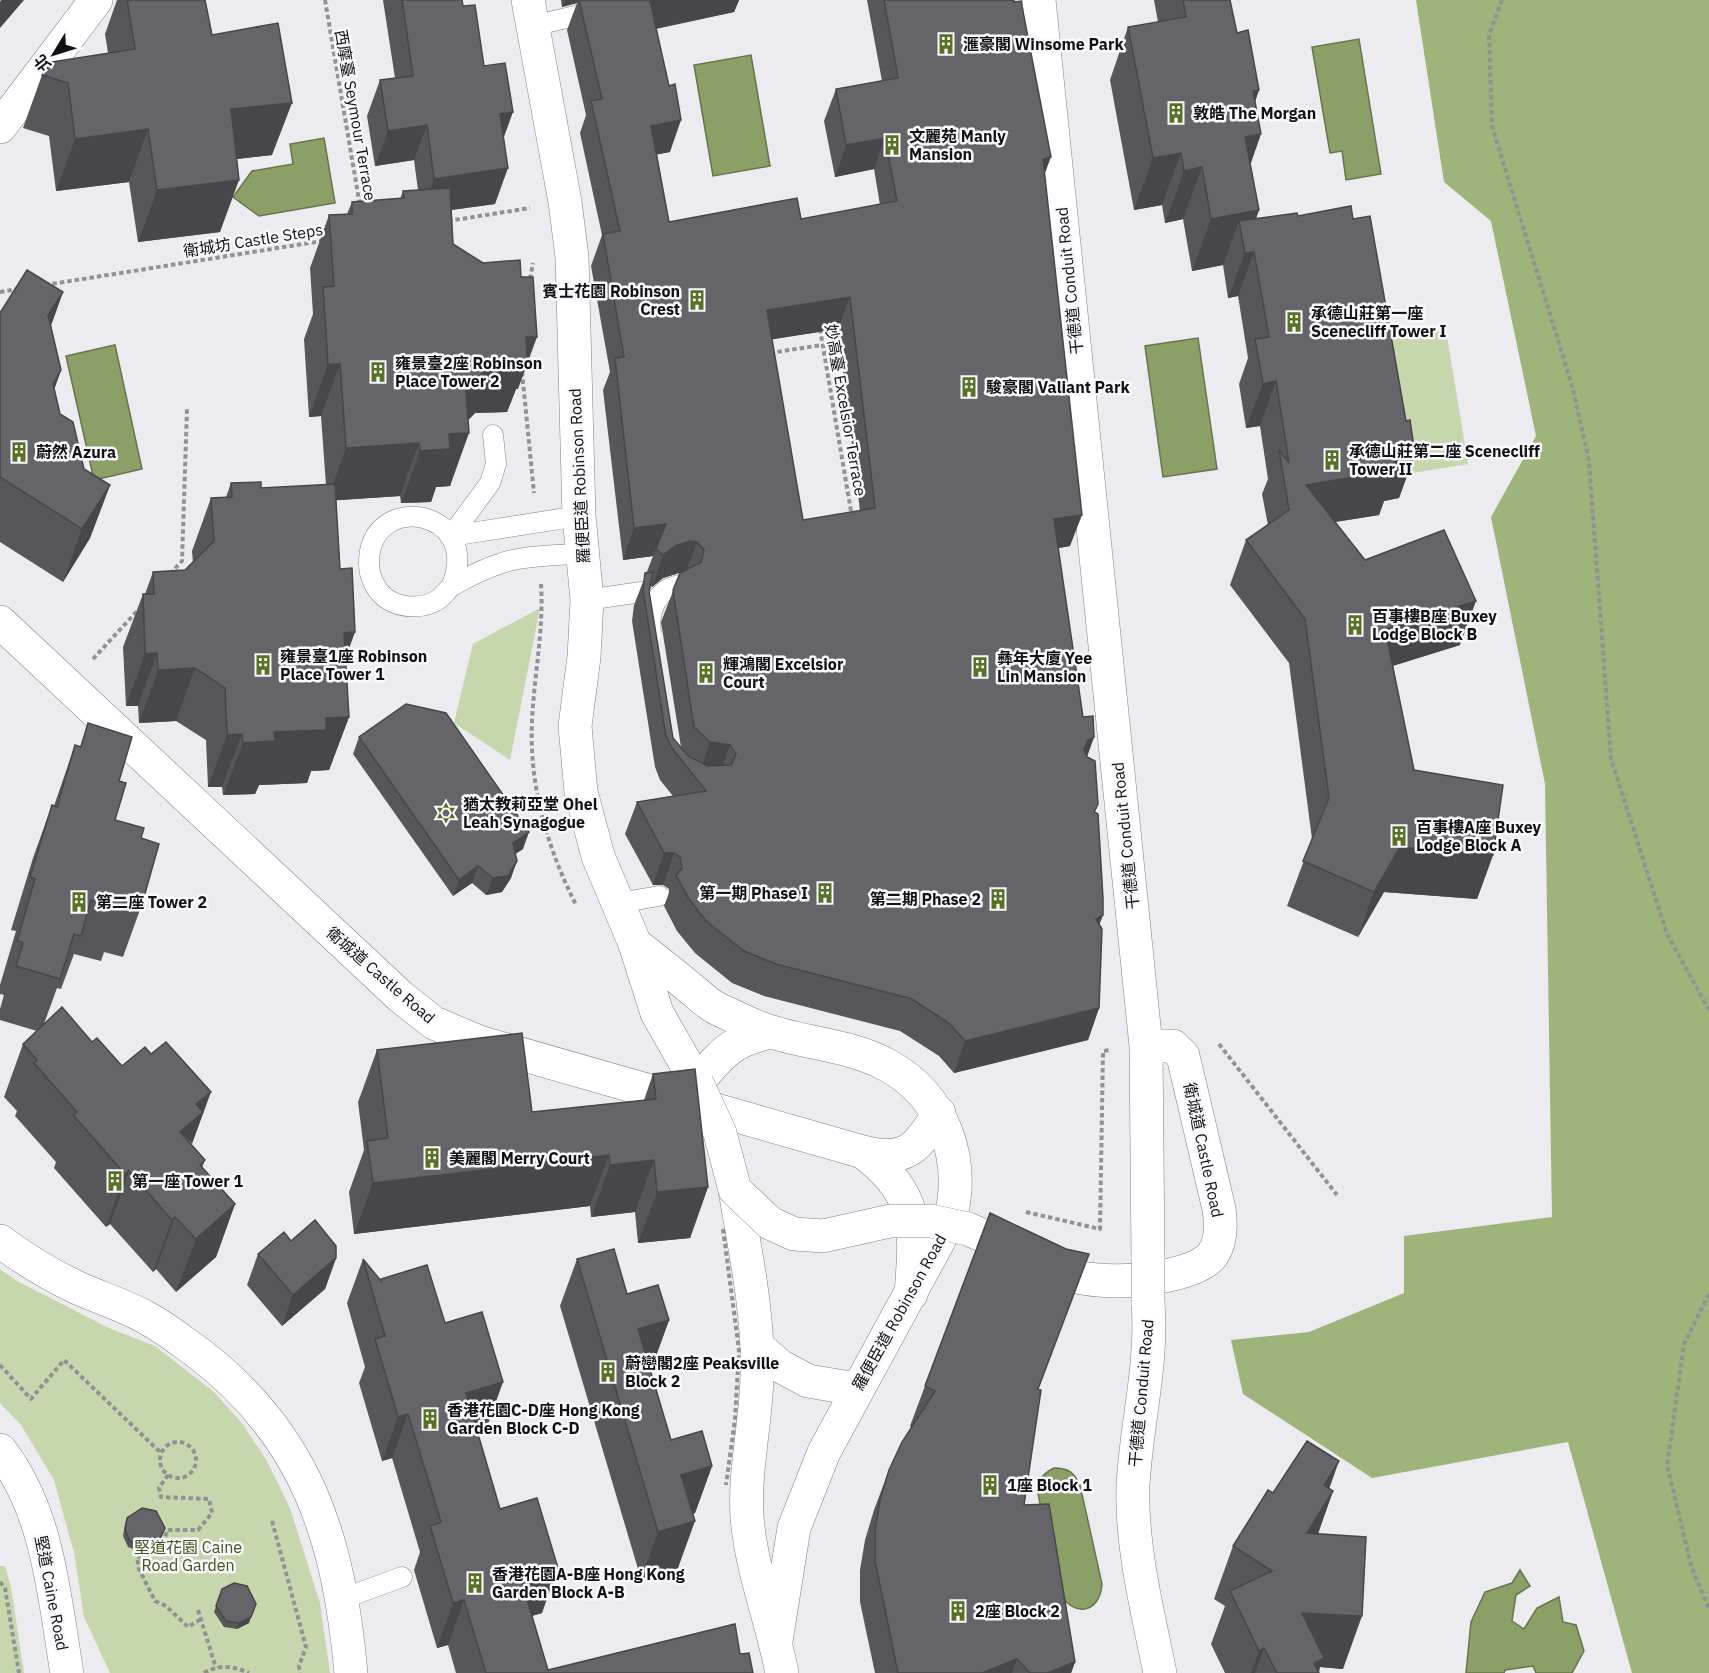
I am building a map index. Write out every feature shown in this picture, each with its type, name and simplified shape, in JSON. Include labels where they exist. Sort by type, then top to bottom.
[{"type":"street","points":[[0,127],[96,0]]},
{"type":"street","name":"干德道 Conduit Road","points":[[1039,0],[1133,1047],[1148,1258],[1150,1331],[1134,1469],[1134,1499],[1140,1565],[1160,1673]]},
{"type":"street","name":"羅便臣道 Robinson Road","points":[[530,13],[565,202],[572,257],[579,516],[587,600],[584,657],[575,726],[576,759],[588,825],[635,944],[657,1013],[697,1083],[720,1133],[735,1190],[749,1275],[757,1346],[756,1405],[736,1485],[782,1673]]},
{"type":"street","name":"衛城道 Castle Road","points":[[0,622],[401,997],[434,1023],[478,1042],[863,1152],[893,1156],[906,1153],[917,1146],[939,1113]]},
{"type":"street","name":"羅便臣道 Robinson Road","points":[[635,944],[715,1008],[771,1032],[885,1064],[907,1077],[939,1113],[952,1149],[956,1182],[955,1202],[939,1244],[856,1389],[824,1452],[794,1528],[776,1641]]},
{"type":"street","points":[[697,1083],[719,1057],[744,1038],[771,1032]]},
{"type":"street","name":"衛城道 Castle Road","points":[[735,1190],[771,1223],[794,1234],[823,1236],[891,1221],[931,1221],[968,1229],[1060,1273],[1114,1281],[1191,1269],[1213,1254],[1219,1238],[1219,1209],[1183,1056],[1173,1046],[1133,1047]]},
{"type":"street","name":"衛城道 Castle Road","points":[[863,1152],[893,1179],[910,1211],[915,1237],[911,1294]]},
{"type":"street","points":[[0,1241],[42,1270],[166,1329],[212,1363],[249,1396],[287,1445],[313,1492],[342,1599],[351,1673]]},
{"type":"street","points":[[757,1346],[780,1366],[808,1381],[856,1389]]},
{"type":"street","name":"堅道 Caine Road","points":[[0,1450],[22,1485],[44,1540],[67,1673]]},
{"type":"lane","points":[[530,13],[617,7]]},
{"type":"lane","points":[[451,536],[490,483],[496,464],[493,435]]},
{"type":"lane","points":[[451,587],[458,570],[458,552],[451,536],[438,523],[422,516],[404,516],[388,522],[375,535],[369,552],[369,570],[375,586],[387,599],[404,606],[422,606],[439,599],[451,587],[502,562],[583,553]]},
{"type":"lane","points":[[451,536],[579,516]]},
{"type":"lane","points":[[654,656],[649,621],[652,607],[661,594],[674,586],[681,585]]},
{"type":"lane","points":[[587,600],[641,592]]},
{"type":"lane","points":[[618,903],[659,896]]},
{"type":"lane","points":[[342,1599],[402,1577]]},
{"type":"path","name":"西摩臺 Seymour Terrace","points":[[325,0],[360,211]]},
{"type":"path","points":[[1502,0],[1489,35],[1492,126],[1573,389],[1589,460],[1611,759],[1667,934],[1709,1010]]},
{"type":"path","points":[[444,222],[535,207]]},
{"type":"path","name":"衛城坊 Castle Steps","points":[[35,286],[329,240]]},
{"type":"path","points":[[528,286],[536,251]]},
{"type":"path","points":[[0,292],[24,288]]},
{"type":"path","name":"妙高臺 Excelsior Terrace","points":[[818,322],[853,527]]},
{"type":"path","points":[[764,354],[822,345]]},
{"type":"path","points":[[522,368],[537,522]]},
{"type":"path","points":[[166,578],[182,561],[187,408]]},
{"type":"path","points":[[539,558],[542,597]]},
{"type":"path","points":[[89,664],[143,604]]},
{"type":"path","points":[[1218,1042],[1337,1195]]},
{"type":"path","points":[[1016,1208],[1100,1229],[1103,1051],[1133,1047]]},
{"type":"path","points":[[723,1226],[739,1350],[735,1419],[736,1485]]},
{"type":"path","points":[[1709,1294],[1684,1344],[1667,1465],[1691,1565],[1709,1609]]},
{"type":"path","points":[[0,1365],[31,1399],[64,1360],[161,1453]]},
{"type":"path","points":[[181,1442],[192,1447],[197,1458],[190,1474],[179,1478],[168,1475],[161,1465],[161,1453],[169,1444],[181,1442]]},
{"type":"path","points":[[168,1475],[159,1488],[161,1497],[209,1499],[212,1513],[198,1530],[167,1530],[164,1544],[159,1550],[150,1555],[137,1557],[139,1569],[154,1601],[166,1606],[188,1627],[201,1618]]},
{"type":"path","points":[[272,1521],[306,1647],[299,1666],[300,1673]]},
{"type":"path","points":[[0,1582],[5,1588],[19,1673]]},
{"type":"path","points":[[198,1610],[216,1668]]},
{"type":"path","points":[[204,1673],[216,1668],[235,1667],[249,1673]]},
{"type":"green space","points":[[1446,330],[1468,464],[1406,474],[1384,340]]},
{"type":"green space","points":[[540,608],[510,760],[454,723],[473,644]]},
{"type":"green space","name":"堅道花園 Caine Road Garden","points":[[0,1269],[17,1281],[111,1329],[155,1346],[213,1391],[241,1422],[267,1461],[290,1508],[320,1603],[330,1673],[110,1673],[84,1617],[74,1553],[54,1480],[21,1425],[0,1403]]},
{"type":"green space","points":[[0,1566],[5,1566],[11,1587],[24,1673],[0,1673]]},
{"type":"shaded area","points":[[1416,0],[1709,0],[1709,1673],[1632,1673],[1568,1442],[1372,1478],[1243,1394],[1231,1340],[1309,1332],[1404,1293],[1404,1236],[1552,1217],[1545,784],[1491,517],[1536,436],[1491,221],[1444,182]]},
{"type":"shaded area","points":[[1359,39],[1381,174],[1346,180],[1342,151],[1330,153],[1312,47]]},
{"type":"shaded area","points":[[751,55],[770,166],[713,176],[694,65]]},
{"type":"shaded area","points":[[324,138],[335,203],[259,216],[233,197],[252,171],[293,164],[290,144]]},
{"type":"shaded area","points":[[1198,338],[1217,469],[1163,477],[1145,346]]},
{"type":"shaded area","points":[[115,345],[142,469],[94,480],[66,356]]},
{"type":"shaded area","points":[[1054,1468],[1070,1472],[1080,1485],[1102,1584],[1096,1602],[1085,1609],[1071,1606],[1059,1592],[1038,1494],[1042,1478]]},
{"type":"shaded area","points":[[1520,1570],[1530,1586],[1516,1595],[1512,1621],[1524,1629],[1537,1608],[1559,1597],[1563,1622],[1576,1625],[1584,1651],[1572,1673],[1536,1673],[1533,1666],[1505,1670],[1504,1673],[1466,1673],[1471,1622],[1485,1592],[1512,1583]]},
{"type":"building","points":[[127,0],[205,0],[212,35],[278,23],[292,103],[231,109],[239,180],[157,190],[148,129],[75,139],[68,83],[42,75],[52,62],[135,49]]},
{"type":"building","points":[[402,0],[462,0],[463,6],[475,5],[484,66],[505,63],[513,112],[500,114],[508,168],[434,179],[427,125],[388,131],[380,80],[413,76]]},
{"type":"building","points":[[579,0],[653,0],[650,1],[669,86],[675,84],[681,120],[651,126],[669,222],[797,198],[801,219],[897,201],[885,138],[846,145],[836,89],[898,78],[884,0],[1021,1],[1051,157],[1043,159],[1082,515],[1054,519],[1083,717],[1093,716],[1094,737],[1088,740],[1084,750],[1087,757],[1095,761],[1098,804],[1094,812],[1098,814],[1103,898],[1103,915],[1096,919],[1102,929],[1099,1008],[965,1041],[950,1024],[912,999],[776,964],[744,951],[706,921],[689,899],[676,875],[682,868],[680,857],[674,853],[664,853],[637,802],[706,791],[672,748],[666,736],[643,590],[645,573],[653,572],[649,591],[673,738],[688,756],[708,766],[731,765],[736,754],[730,745],[710,742],[694,727],[673,590],[680,573],[701,562],[704,550],[697,542],[690,541],[675,546],[663,555],[656,549],[666,524],[634,528],[615,358],[624,357],[603,234],[620,231],[591,101],[602,99]],"holes":[[[850,297],[875,508],[803,520],[767,310]]]},
{"type":"building","points":[[1183,0],[1230,0],[1237,33],[1248,30],[1259,90],[1253,91],[1261,134],[1245,137],[1259,210],[1211,219],[1202,167],[1184,171],[1181,153],[1153,158],[1128,27],[1186,17]]},
{"type":"building","points":[[450,188],[453,244],[483,263],[520,260],[521,277],[533,277],[537,337],[526,337],[527,359],[495,360],[466,390],[469,433],[449,434],[450,449],[420,451],[419,443],[346,448],[340,364],[328,364],[323,287],[334,286],[329,215],[352,214],[352,202],[404,198],[403,191]]},
{"type":"building","points":[[1351,206],[1353,219],[1370,216],[1406,421],[1410,420],[1415,454],[1393,457],[1395,470],[1306,485],[1365,560],[1444,530],[1476,601],[1385,629],[1414,770],[1503,785],[1493,855],[1400,847],[1374,892],[1303,861],[1329,798],[1305,619],[1246,540],[1289,510],[1279,450],[1289,463],[1276,381],[1263,384],[1255,339],[1269,337],[1254,252],[1245,253],[1239,221],[1297,213],[1298,216]]},
{"type":"building","points":[[27,270],[63,292],[48,315],[61,370],[53,384],[60,414],[73,422],[84,469],[110,485],[82,529],[0,477],[0,313]]},
{"type":"building","points":[[261,482],[261,488],[335,484],[340,569],[352,568],[355,632],[344,633],[349,717],[326,718],[326,730],[274,732],[275,741],[243,743],[242,734],[227,735],[225,688],[195,668],[158,670],[157,653],[145,654],[143,594],[154,594],[153,572],[185,570],[214,541],[211,498],[232,497],[231,483]]},
{"type":"building","name":"猶太教莉亞堂 Ohel Leah Synagogue","points":[[406,704],[446,713],[529,832],[513,843],[517,861],[508,876],[493,878],[478,866],[459,880],[359,737]]},
{"type":"building","name":"第二座 Tower 2","points":[[88,723],[132,737],[119,781],[126,783],[115,820],[144,828],[141,838],[159,844],[142,904],[123,899],[120,909],[91,900],[81,936],[74,934],[60,979],[16,966],[23,943],[17,941],[35,879],[30,877],[52,805],[57,807],[75,745],[81,747]]},
{"type":"building","points":[[62,1007],[92,1042],[97,1038],[122,1066],[145,1047],[151,1054],[166,1042],[211,1092],[196,1104],[203,1112],[180,1132],[205,1160],[200,1165],[235,1204],[196,1239],[175,1217],[172,1220],[129,1171],[125,1174],[73,1115],[77,1112],[34,1063],[37,1060],[23,1044]]},
{"type":"building","points":[[522,1033],[532,1112],[656,1099],[653,1074],[695,1069],[708,1187],[657,1192],[654,1160],[610,1165],[609,1155],[373,1183],[367,1141],[388,1138],[377,1050]]},
{"type":"building","points":[[990,1213],[1066,1249],[1089,1254],[1038,1389],[1041,1390],[1024,1505],[1049,1504],[1075,1662],[1047,1673],[1030,1673],[1017,1659],[982,1673],[898,1673],[875,1561],[875,1530],[880,1500],[889,1470],[902,1442],[935,1391],[925,1386]]},
{"type":"building","points":[[315,1220],[336,1246],[336,1258],[293,1295],[258,1254],[284,1232],[291,1241]]},
{"type":"building","points":[[614,1249],[627,1294],[658,1285],[669,1320],[638,1329],[671,1440],[702,1431],[712,1466],[681,1475],[695,1521],[658,1532],[577,1259]]},
{"type":"building","points":[[363,1259],[381,1281],[381,1279],[427,1265],[445,1323],[482,1312],[503,1382],[466,1393],[500,1509],[537,1498],[558,1568],[521,1579],[548,1670],[735,1624],[740,1654],[749,1653],[753,1673],[486,1673],[464,1600],[453,1603],[430,1526],[441,1522],[408,1414],[398,1417],[375,1339],[385,1336]]},
{"type":"building","points":[[1307,1441],[1339,1461],[1324,1485],[1333,1491],[1307,1533],[1366,1537],[1362,1616],[1302,1613],[1324,1658],[1314,1663],[1319,1673],[1277,1673],[1264,1648],[1259,1651],[1230,1591],[1272,1571],[1233,1546],[1268,1490],[1273,1493]]},
{"type":"building","points":[[142,1508],[156,1511],[165,1528],[159,1541],[147,1547],[130,1541],[125,1530],[127,1518]]},
{"type":"building","points":[[234,1583],[247,1586],[256,1604],[251,1617],[239,1623],[226,1621],[216,1606],[222,1589]]},
{"type":"place","name":"滙豪閣 Winsome Park","points":[[946,44]]},
{"type":"place","name":"敦皓 The Morgan","points":[[1176,113]]},
{"type":"place","name":"文麗苑 Manly Mansion","points":[[892,145]]},
{"type":"place","name":"賓士花園 Robinson Crest","points":[[697,300]]},
{"type":"place","name":"承德山莊第一座 Scenecliff Tower I","points":[[1294,322]]},
{"type":"place","name":"雍景臺2座 Robinson Place Tower 2","points":[[378,372]]},
{"type":"place","name":"駿豪閣 Valiant Park","points":[[969,387]]},
{"type":"place","name":"蔚然 Azura","points":[[19,452]]},
{"type":"place","name":"承德山莊第二座 Scenecliff Tower II","points":[[1332,460]]},
{"type":"place","name":"百事樓B座 Buxey Lodge Block B","points":[[1355,625]]},
{"type":"place","name":"雍景臺1座 Robinson Place Tower 1","points":[[263,665]]},
{"type":"place","name":"彝年大廈 Yee Lin Mansion","points":[[980,667]]},
{"type":"place","name":"輝鴻閣 Excelsior Court","points":[[706,673]]},
{"type":"place","name":"猶太教莉亞堂 Ohel Leah Synagogue","points":[[446,813]]},
{"type":"place","name":"百事樓A座 Buxey Lodge Block A","points":[[1399,836]]},
{"type":"place","name":"第一期 Phase I","points":[[825,893]]},
{"type":"place","name":"第二期 Phase 2","points":[[998,899]]},
{"type":"place","name":"第二座 Tower 2","points":[[79,902]]},
{"type":"place","name":"美麗閣 Merry Court","points":[[432,1158]]},
{"type":"place","name":"第一座 Tower 1","points":[[115,1181]]},
{"type":"place","name":"蔚巒閣2座 Peaksville Block 2","points":[[608,1372]]},
{"type":"place","name":"香港花園C-D座 Hong Kong Garden Block C-D","points":[[430,1419]]},
{"type":"place","name":"1座 Block 1","points":[[990,1485]]},
{"type":"place","name":"香港花園A-B座 Hong Kong Garden Block A-B","points":[[475,1583]]},
{"type":"place","name":"2座 Block 2","points":[[958,1611]]}]
